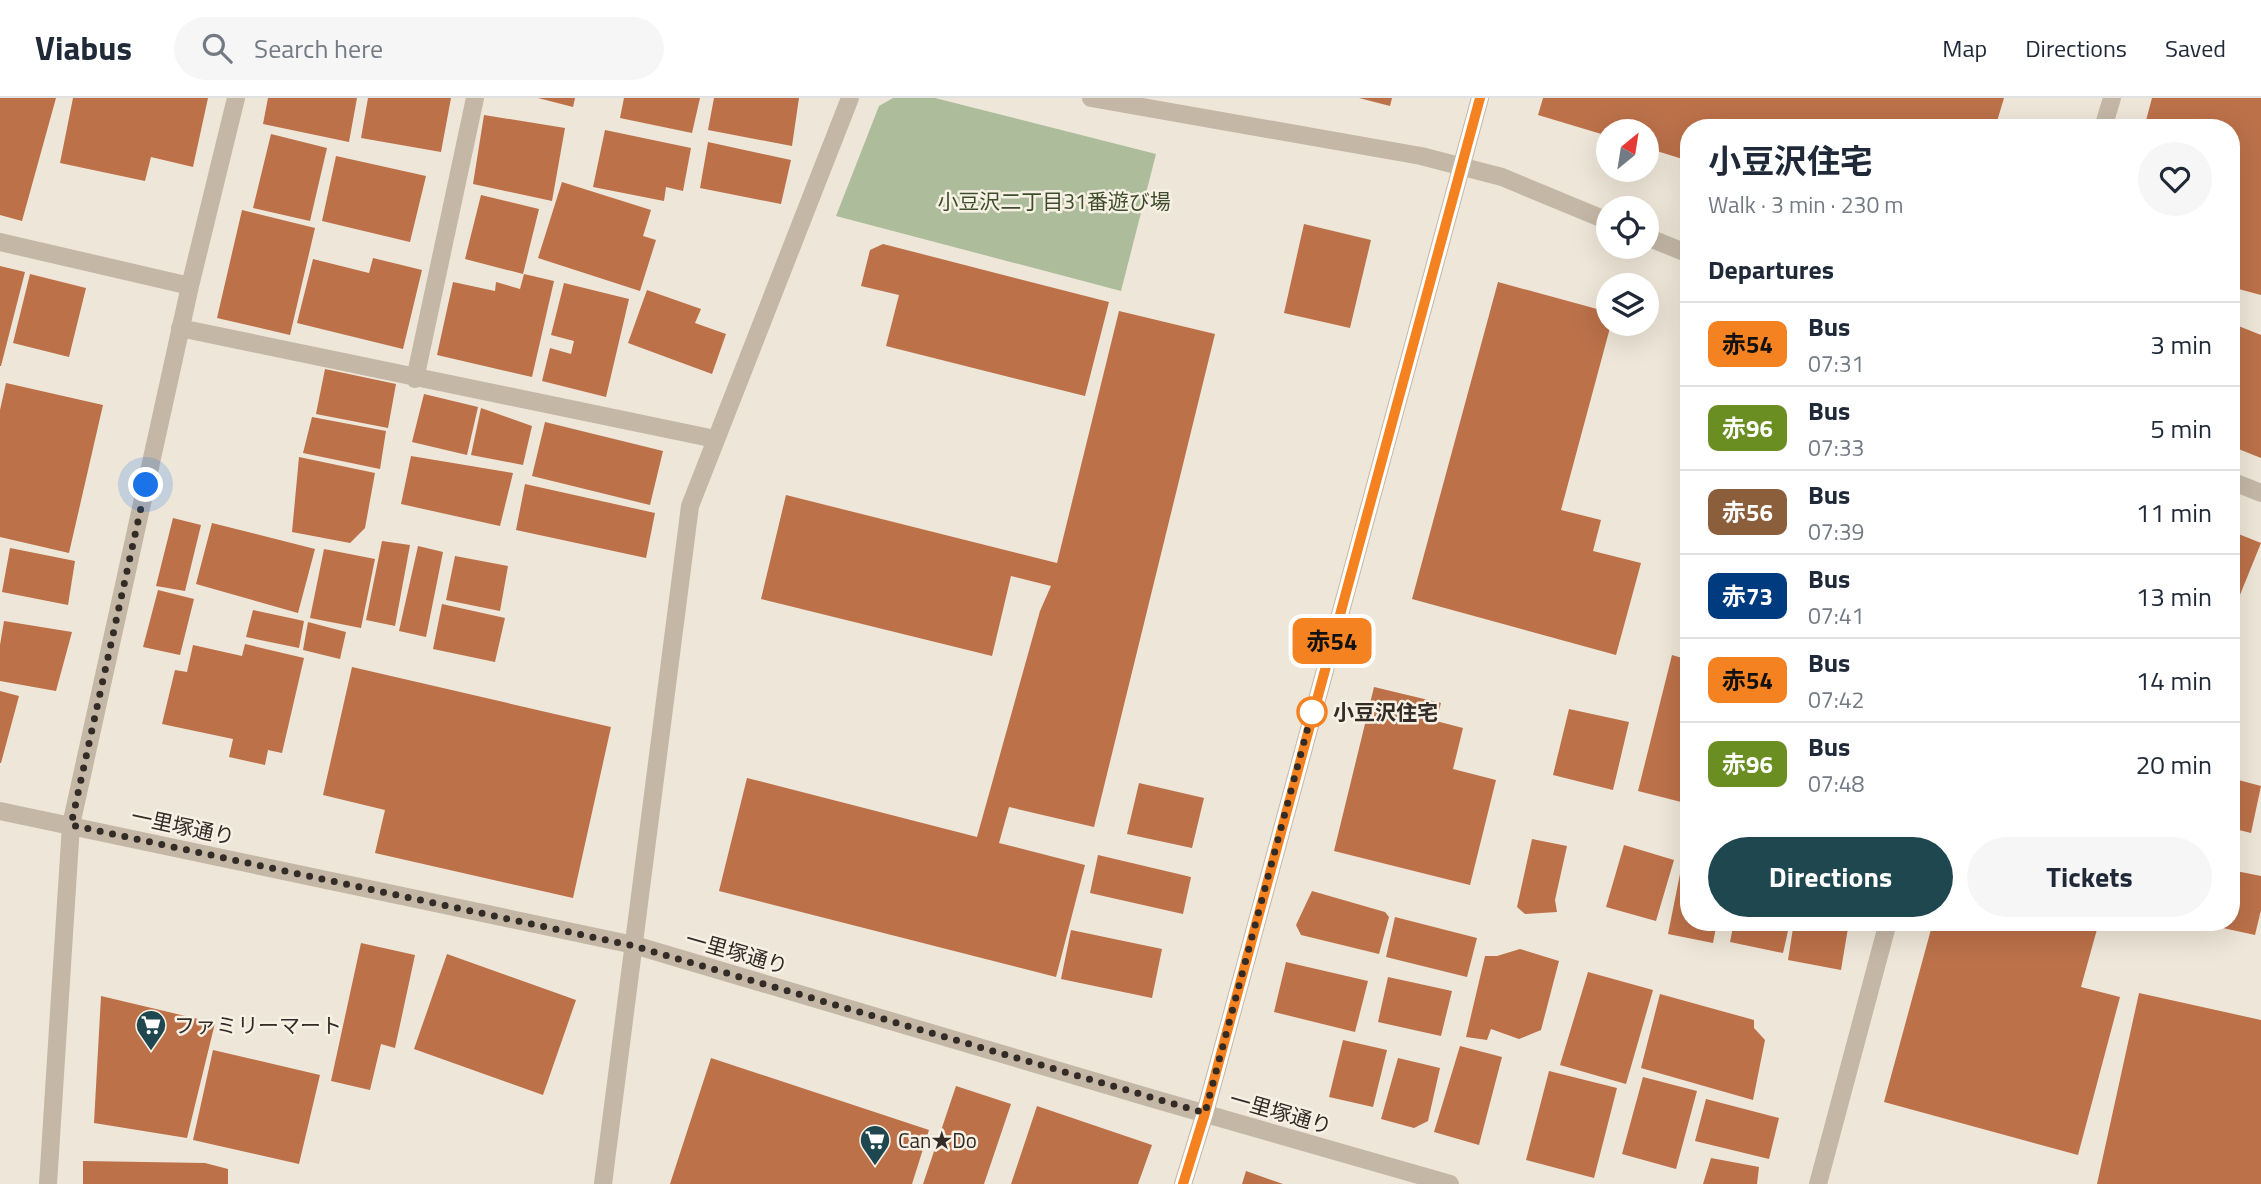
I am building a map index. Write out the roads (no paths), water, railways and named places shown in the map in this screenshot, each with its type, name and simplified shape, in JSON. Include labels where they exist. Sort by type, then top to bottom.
[{"type":"street","points":[[48,1184],[71,825],[180,328],[236,98]]},
{"type":"street","points":[[415,379],[475,98]]},
{"type":"street","points":[[603,1184],[690,506],[850,98]]},
{"type":"street","points":[[1091,98],[1462,165],[1502,177],[1596,216]]},
{"type":"street","points":[[1183,1184],[1205,1113],[1480,98]]},
{"type":"street","points":[[2106,119],[2112,98]]},
{"type":"street","points":[[0,242],[190,286]]},
{"type":"street","points":[[1659,242],[1680,250]]},
{"type":"street","points":[[180,328],[415,379],[715,439]]},
{"type":"street","points":[[2240,485],[2261,493]]},
{"type":"street","name":"一里塚通り","points":[[0,811],[634,946],[1450,1184]]},
{"type":"street","points":[[1818,1184],[1886,931]]},
{"type":"place","name":"小豆沢住宅","points":[[1312,712]]},
{"type":"place","name":"ファミリーマート","points":[[151,1052]]},
{"type":"place","name":"Can★Do","points":[[875,1167]]},
{"type":"park label","name":"小豆沢二丁目31番遊び場","points":[[1054,201]]}]
